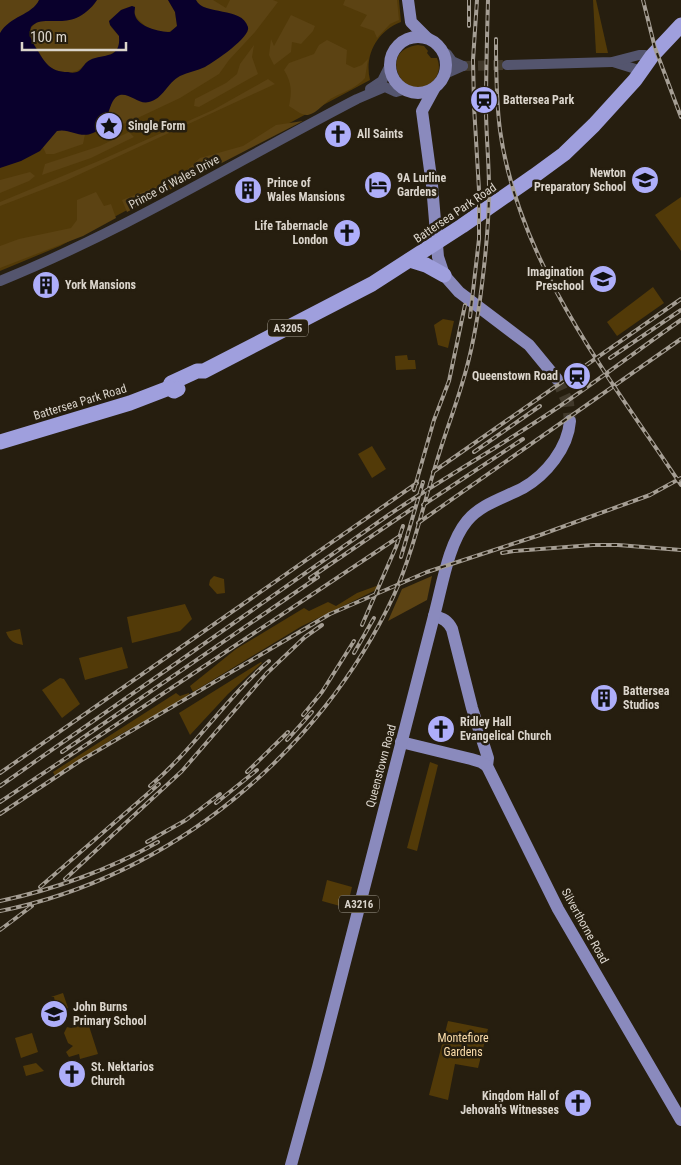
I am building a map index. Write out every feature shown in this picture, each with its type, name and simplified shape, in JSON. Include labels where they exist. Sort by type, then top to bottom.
[{"type":"highway","name":"Battersea Park Road","points":[[0,442],[130,403],[169,388],[171,383],[197,371],[204,371],[340,302],[410,260],[500,200],[564,154],[596,123],[642,71],[650,58],[681,25]]},
{"type":"highway","points":[[410,260],[426,265],[444,275]]},
{"type":"main road","points":[[408,0],[411,22],[399,44],[392,52],[389,67],[393,80],[407,91],[422,112],[438,240],[438,257],[444,275],[459,292],[530,345],[557,379]]},
{"type":"main road","points":[[411,22],[443,52],[446,65],[445,74],[434,89],[422,112]]},
{"type":"main road","points":[[399,44],[412,38],[427,38]]},
{"type":"main road","points":[[407,91],[421,94],[434,89]]},
{"type":"main road","name":"Queenstown Road","points":[[291,1165],[453,549],[462,528],[480,510],[527,485],[546,468],[564,445],[569,432],[570,421]]},
{"type":"main road","name":"Silverthorne Road","points":[[434,616],[443,617],[452,629],[481,740],[488,758],[487,766],[558,909],[681,1120]]},
{"type":"main road","points":[[471,759],[480,750],[481,740]]},
{"type":"main road","points":[[401,742],[471,759],[487,766]]},
{"type":"street","points":[[507,65],[612,62],[639,55],[645,55],[650,58]]},
{"type":"street","points":[[612,62],[642,71]]},
{"type":"street","name":"Prince of Wales Drive","points":[[0,281],[34,267],[114,228],[357,98],[382,81],[389,67]]},
{"type":"street","name":"Prince of Wales Drive","points":[[357,98],[385,87],[396,92],[407,91]]},
{"type":"green space","points":[[0,0],[399,0],[401,22],[385,31],[374,45],[369,62],[370,80],[60,246],[0,271]]},
{"type":"green space","points":[[593,0],[596,0],[608,53],[596,53]]},
{"type":"green space","points":[[418,45],[424,46],[431,58],[437,58],[439,63],[437,75],[425,88],[415,88],[406,84],[400,76],[397,67],[398,57],[404,49]]},
{"type":"green space","points":[[681,197],[681,251],[655,215]]},
{"type":"green space","points":[[653,287],[664,303],[617,336],[607,322]]},
{"type":"green space","points":[[443,319],[454,321],[448,348],[438,345],[434,325]]},
{"type":"green space","points":[[407,355],[408,360],[415,360],[416,369],[396,370],[395,356]]},
{"type":"green space","points":[[372,446],[386,469],[372,478],[358,454]]},
{"type":"green space","points":[[214,576],[224,579],[225,593],[217,594],[209,585],[210,580]]},
{"type":"green space","points":[[379,585],[376,590],[302,626],[193,692],[190,686],[236,649],[304,608],[309,611],[328,602],[336,606],[357,593]]},
{"type":"green space","points":[[185,604],[192,619],[180,631],[132,643],[127,617]]},
{"type":"green space","points":[[20,629],[23,645],[12,641],[6,632]]},
{"type":"green space","points":[[122,647],[128,668],[85,680],[79,658]]},
{"type":"green space","points":[[262,663],[228,694],[190,735],[179,713]]},
{"type":"green space","points":[[60,678],[64,679],[80,704],[62,718],[42,690]]},
{"type":"green space","points":[[176,693],[180,696],[189,693],[189,696],[114,738],[55,776],[53,772]]},
{"type":"green space","points":[[430,762],[438,765],[417,851],[407,848]]},
{"type":"green space","points":[[327,880],[352,887],[347,908],[322,901]]},
{"type":"green space","points":[[63,993],[68,1008],[53,1013],[50,1004],[55,1002],[54,997],[51,997]]},
{"type":"green space","name":"Montefiore Gardens","points":[[448,1021],[488,1029],[478,1068],[455,1064],[448,1100],[429,1095]]},
{"type":"green space","points":[[88,1023],[98,1054],[80,1059],[79,1054],[69,1057],[66,1052],[73,1046],[68,1043],[64,1033],[67,1027],[71,1028]]},
{"type":"green space","points":[[32,1033],[38,1052],[21,1058],[15,1038]]},
{"type":"green space","points":[[36,1063],[44,1071],[26,1076],[23,1066]]},
{"type":"shaded area","points":[[0,0],[41,0],[0,74]]},
{"type":"shaded area","points":[[39,0],[97,0],[88,11],[78,17],[69,20],[43,21],[31,27],[31,38],[42,58],[52,68],[62,72],[78,72],[90,60],[114,52],[119,44],[119,36],[109,21],[121,10],[132,6],[135,7],[135,15],[140,23],[161,31],[170,32],[177,26],[175,12],[168,0],[196,0],[200,5],[207,8],[238,16],[244,20],[248,27],[244,37],[231,49],[205,67],[180,76],[158,98],[145,102],[120,95],[113,102],[99,130],[88,135],[62,130],[57,131],[40,151],[21,161],[0,168],[0,33],[4,27],[31,9]]},
{"type":"shaded area","points":[[97,0],[168,0],[175,12],[177,26],[169,32],[153,30],[138,19],[132,6],[123,9],[109,21],[111,27],[119,36],[116,51],[90,60],[80,69],[73,72],[59,71],[48,66],[31,36],[30,33],[33,25],[37,22],[92,7]]},
{"type":"shaded area","points":[[193,0],[213,0],[226,8],[230,0],[273,0],[278,2],[219,74],[180,98],[127,123],[116,125],[110,122],[107,113],[107,99],[198,6]]},
{"type":"shaded area","points":[[345,0],[397,0],[399,20],[390,24],[377,38],[374,31],[360,26],[367,15],[343,5]]},
{"type":"shaded area","points":[[291,15],[315,26],[301,44],[292,42],[291,52],[274,65],[269,55],[271,39],[274,46]]},
{"type":"shaded area","points":[[327,40],[347,50],[346,64],[354,68],[362,65],[368,59],[365,78],[354,87],[331,99],[312,114],[303,114],[289,106],[291,88],[284,70],[289,63],[314,54],[319,45]]},
{"type":"shaded area","points":[[254,45],[252,57],[258,74],[199,107],[194,106],[195,99],[226,83],[237,74],[240,64]]},
{"type":"shaded area","points":[[268,79],[275,84],[65,181],[0,206],[0,202],[213,110]]},
{"type":"shaded area","points":[[303,121],[127,212],[122,200],[178,178],[200,158],[243,146],[276,125]]},
{"type":"shaded area","points":[[57,128],[85,134],[83,144],[54,154],[46,154],[42,145]]},
{"type":"shaded area","points":[[129,132],[134,137],[91,158],[42,175],[45,164],[100,146]]},
{"type":"shaded area","points":[[30,172],[35,176],[29,181],[0,193],[0,180]]},
{"type":"shaded area","points":[[96,192],[104,206],[111,204],[116,218],[83,236],[0,268],[0,246],[19,239],[71,228],[77,220],[77,200]]},
{"type":"shaded area","points":[[432,576],[427,600],[388,621],[402,589]]},
{"type":"tunnel","points":[[463,66],[507,65]]},
{"type":"tunnel","points":[[557,379],[568,403],[570,421]]},
{"type":"railway","points":[[469,0],[469,26]]},
{"type":"railway","points":[[470,317],[479,239],[479,190],[473,60],[477,0]]},
{"type":"railway","points":[[0,911],[63,894],[123,869],[181,837],[234,799],[282,755],[326,706],[363,652],[394,595],[413,543],[462,384],[472,347],[479,309],[489,200],[486,108],[488,0]]},
{"type":"railway","points":[[643,0],[655,48],[681,117]]},
{"type":"railway","points":[[496,39],[497,96],[500,130],[510,179],[526,226],[546,272],[570,316],[625,403],[681,485]]},
{"type":"railway","points":[[433,472],[681,299]]},
{"type":"railway","points":[[414,490],[434,420],[449,381],[465,305]]},
{"type":"railway","points":[[610,358],[681,310]]},
{"type":"railway","points":[[0,786],[390,514],[557,408],[681,320]]},
{"type":"railway","points":[[418,523],[681,339]]},
{"type":"railway","points":[[474,452],[540,406]]},
{"type":"railway","points":[[423,505],[523,439]]},
{"type":"railway","points":[[0,814],[80,761],[330,614],[427,572],[540,535],[650,495],[681,478]]},
{"type":"railway","points":[[401,557],[423,482]]},
{"type":"railway","points":[[0,773],[417,483]]},
{"type":"railway","points":[[310,578],[413,508]]},
{"type":"railway","points":[[362,625],[396,547],[403,526]]},
{"type":"railway","points":[[0,802],[400,536]]},
{"type":"railway","points":[[502,553],[593,545],[681,550]]},
{"type":"railway","points":[[62,752],[318,577]]},
{"type":"railway","points":[[354,653],[374,618]]},
{"type":"railway","points":[[65,879],[182,771],[267,673],[305,637],[322,625]]},
{"type":"railway","points":[[303,715],[322,692],[354,641]]},
{"type":"railway","points":[[150,786],[166,772],[238,691],[269,661]]},
{"type":"railway","points":[[287,740],[312,712]]},
{"type":"railway","points":[[247,772],[288,732]]},
{"type":"railway","points":[[216,803],[257,770]]},
{"type":"railway","points":[[40,887],[159,784]]},
{"type":"railway","points":[[147,842],[186,820],[220,794]]},
{"type":"railway","points":[[0,901],[81,878],[121,861],[158,842]]},
{"type":"railway","points":[[0,930],[32,906]]},
{"type":"place","name":"Battersea Park","points":[[484,100]]},
{"type":"place","name":"Single Form","points":[[109,126]]},
{"type":"place","name":"All Saints","points":[[338,134]]},
{"type":"place","name":"Newton Preparatory School","points":[[645,180]]},
{"type":"place","name":"9A Lurline Gardens","points":[[378,185]]},
{"type":"place","name":"Prince of Wales Mansions","points":[[248,190]]},
{"type":"place","name":"Life Tabernacle London","points":[[347,233]]},
{"type":"place","name":"Imagination Preschool","points":[[603,279]]},
{"type":"place","name":"York Mansions","points":[[46,285]]},
{"type":"place","name":"Queenstown Road","points":[[577,376]]},
{"type":"place","name":"Battersea Studios","points":[[604,698]]},
{"type":"place","name":"Ridley Hall Evangelical Church","points":[[441,729]]},
{"type":"place","name":"John Burns Primary School","points":[[54,1014]]},
{"type":"place","name":"St. Nektarios Church","points":[[72,1074]]},
{"type":"place","name":"Kingdom Hall of Jehovah's Witnesses","points":[[578,1103]]}]
